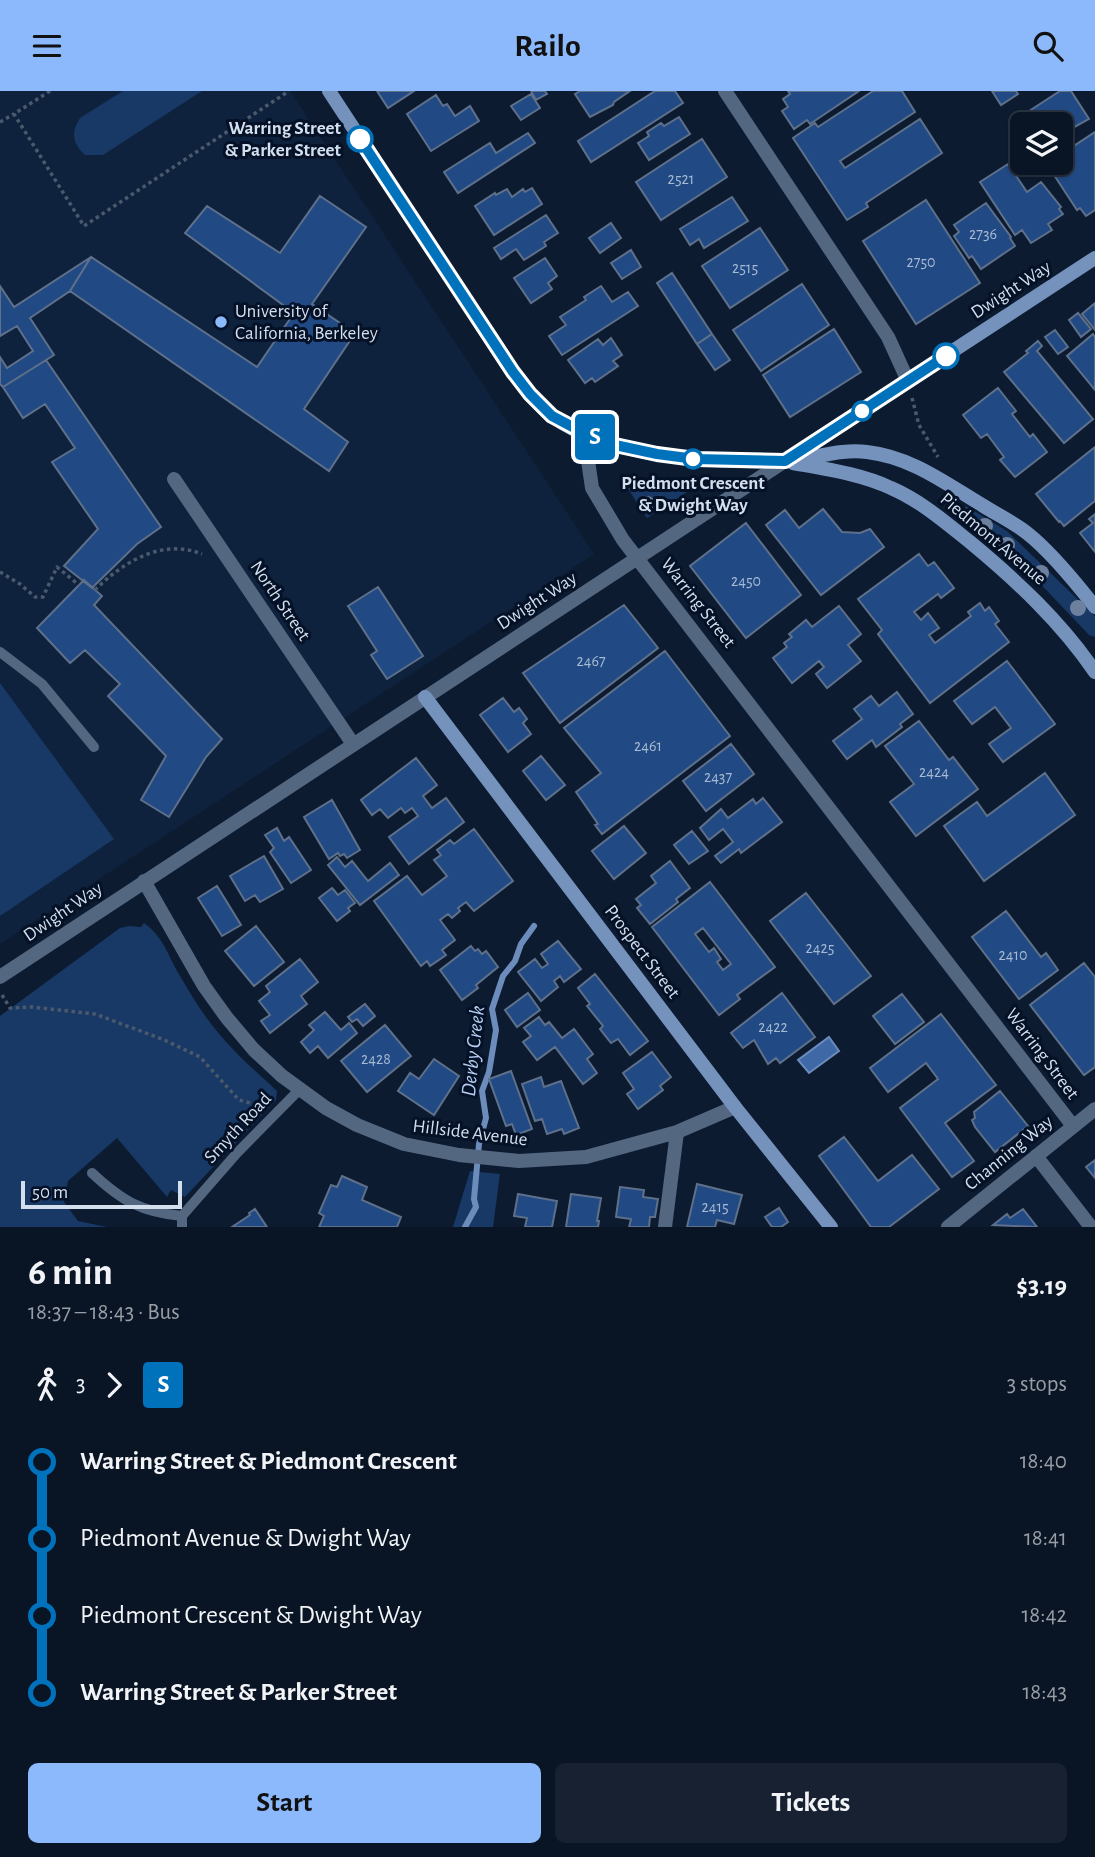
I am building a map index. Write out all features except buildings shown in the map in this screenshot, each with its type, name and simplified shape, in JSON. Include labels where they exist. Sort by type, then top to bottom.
[{"type":"street","points":[[329,91],[513,372],[552,416],[615,445],[657,454],[695,459],[785,461]]},
{"type":"street","points":[[725,91],[888,337],[908,381]]},
{"type":"street","name":"Dwight Way","points":[[0,977],[1095,258]]},
{"type":"street","name":"Warring Street","points":[[584,433],[592,488],[623,540],[1073,1126]]},
{"type":"street","name":"Piedmont Avenue","points":[[785,461],[866,451],[908,462],[1028,533],[1095,607]]},
{"type":"street","name":"Piedmont Avenue","points":[[785,461],[868,479],[893,488],[933,512],[989,557],[1037,601],[1093,664]]},
{"type":"street","name":"North Street","points":[[174,479],[354,744]]},
{"type":"street","name":"Prospect Street","points":[[425,697],[736,1107],[831,1227]]},
{"type":"street","name":"Hillside Avenue","points":[[145,881],[204,986],[254,1050],[299,1090],[357,1125],[404,1144],[459,1155],[519,1161],[586,1157],[677,1132],[736,1107]]},
{"type":"street","name":"Channing Way","points":[[948,1227],[1095,1109]]},
{"type":"street","points":[[665,1227],[677,1132]]},
{"type":"street","points":[[1036,1156],[1091,1227]]},
{"type":"lane","points":[[0,652],[42,684],[94,747]]},
{"type":"lane","name":"Smyth Road","points":[[182,1221],[237,1153],[299,1090]]},
{"type":"lane","points":[[92,1173],[116,1196],[182,1221]]},
{"type":"path","points":[[0,122],[50,91]]},
{"type":"path","points":[[13,114],[84,226],[289,91]]},
{"type":"path","points":[[908,381],[919,425],[939,458]]},
{"type":"path","points":[[95,590],[130,561],[160,549],[197,552],[214,559],[223,552]]},
{"type":"path","points":[[0,572],[35,597],[43,597],[57,567],[79,585]]},
{"type":"path","points":[[0,992],[10,1008],[32,1007],[95,1014],[200,1056],[239,1100],[254,1104],[271,1118]]},
{"type":"shaded area","name":"University of California, Berkeley","points":[[0,91],[290,91],[594,554],[0,944]]},
{"type":"shaded area","points":[[123,91],[202,91],[103,155],[85,155],[77,146],[74,137],[80,118]]},
{"type":"shaded area","points":[[625,484],[687,492],[647,518]]},
{"type":"shaded area","points":[[966,506],[1007,531],[1095,616],[1095,637],[1089,635],[1031,574],[961,514]]},
{"type":"shaded area","points":[[0,683],[114,839],[0,916]]},
{"type":"shaded area","points":[[144,923],[161,941],[216,1031],[277,1091],[276,1100],[185,1197],[171,1190],[167,1197],[117,1138],[68,1181],[64,1202],[78,1221],[107,1227],[0,1227],[0,1016],[120,928],[141,927]]},
{"type":"shaded area","points":[[829,1037],[839,1051],[809,1073],[798,1060]]},
{"type":"shaded area","points":[[470,1171],[500,1174],[493,1227],[453,1227]]},
{"type":"waterway","name":"Derby Creek","points":[[465,1227],[476,1207],[474,1199],[479,1144],[486,1118],[482,1091],[489,1072],[496,1030],[492,1009],[503,976],[515,961],[521,944],[534,926]]},
{"type":"bus line","name":"S","points":[[360,139],[530,394],[552,416],[615,445],[695,459],[785,461],[946,356]]},
{"type":"place","name":"Warring Street & Parker Street","points":[[360,139]]},
{"type":"place","name":"University of California, Berkeley","points":[[221,322]]},
{"type":"place","name":"Piedmont Crescent & Dwight Way","points":[[693,459]]}]
